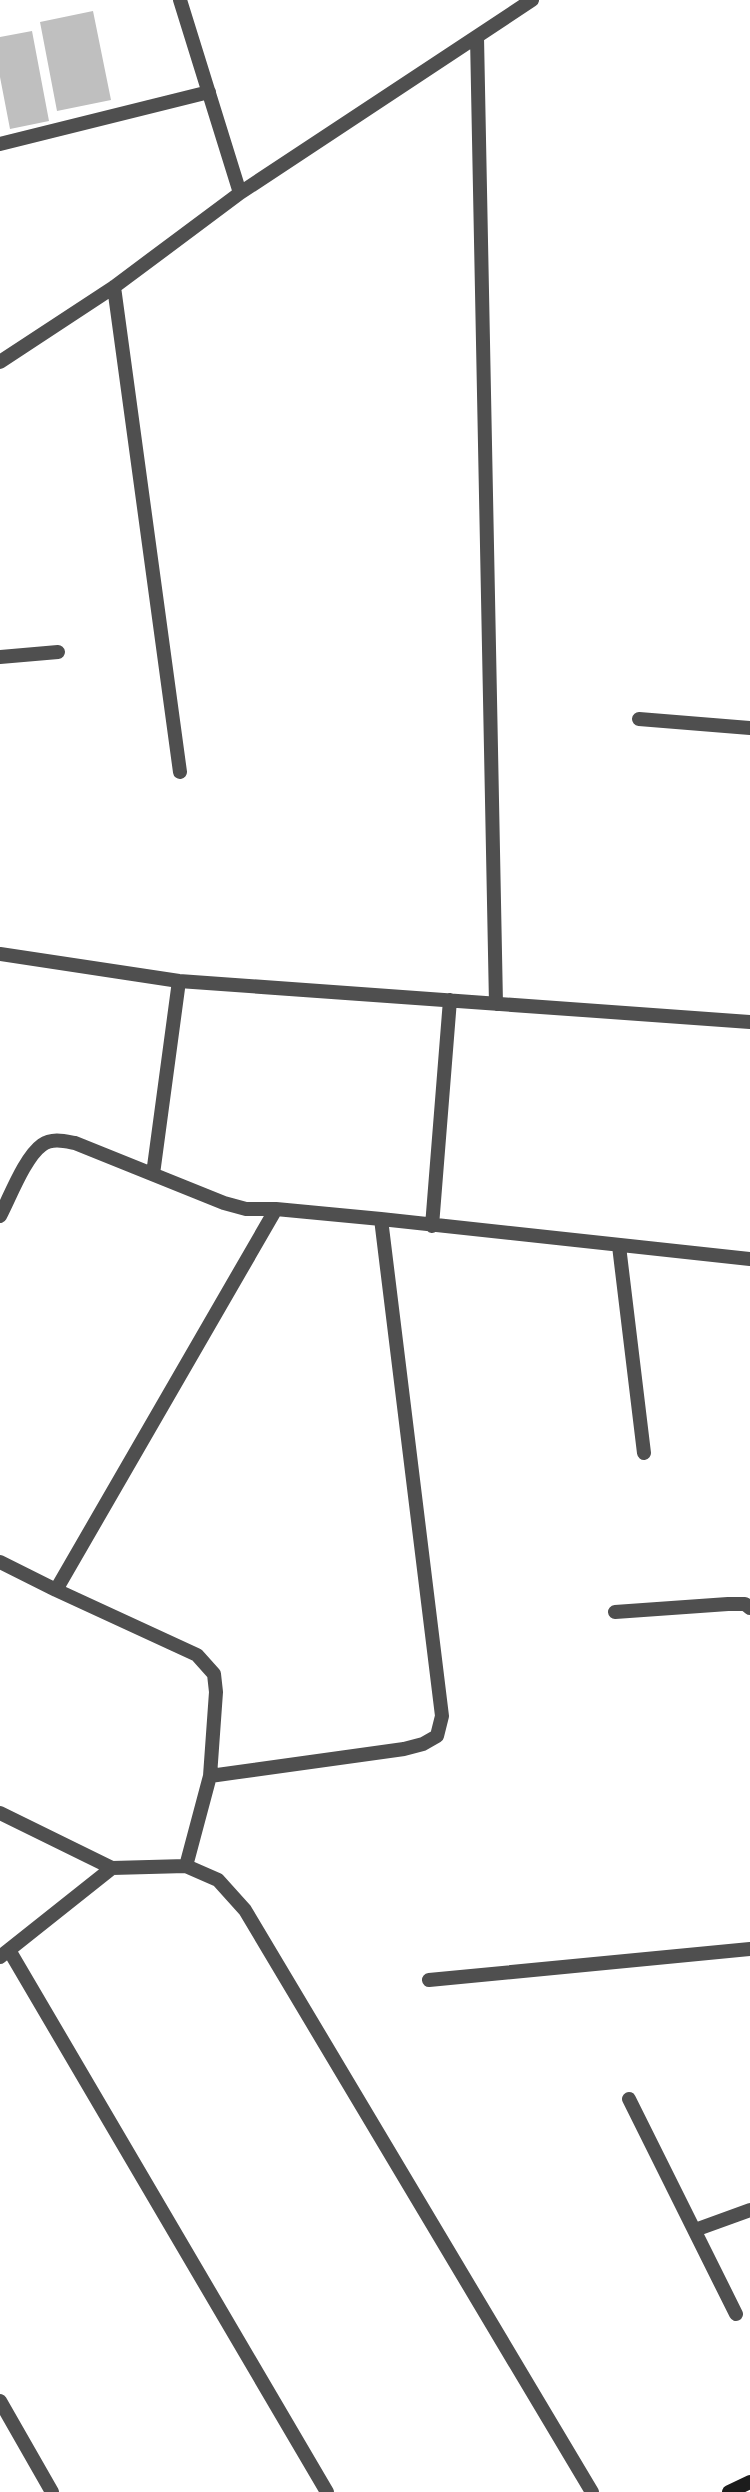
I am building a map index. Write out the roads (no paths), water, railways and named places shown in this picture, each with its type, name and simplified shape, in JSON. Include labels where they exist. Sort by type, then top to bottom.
[{"type":"street","points":[[180,0],[240,193]]},
{"type":"street","points":[[0,362],[114,287],[240,193],[532,0]]},
{"type":"street","points":[[477,37],[496,1004]]},
{"type":"street","points":[[0,145],[209,92]]},
{"type":"street","points":[[114,287],[180,772]]},
{"type":"street","points":[[0,657],[58,652]]},
{"type":"street","points":[[639,719],[750,728]]},
{"type":"street","points":[[0,954],[179,981],[750,1022]]},
{"type":"street","points":[[153,1174],[179,981]]},
{"type":"street","points":[[432,1226],[450,1000]]},
{"type":"street","points":[[0,1216],[30,1159],[43,1144],[57,1139],[75,1143],[223,1203],[246,1209],[276,1209],[381,1219],[750,1259]]},
{"type":"street","points":[[57,1590],[276,1209]]},
{"type":"street","points":[[210,1776],[404,1749],[423,1744],[437,1736],[442,1716],[381,1219]]},
{"type":"street","points":[[619,1246],[644,1453]]},
{"type":"street","points":[[0,1562],[197,1655],[214,1674],[216,1692],[210,1776],[186,1866]]},
{"type":"street","points":[[615,1612],[728,1604],[745,1604],[750,1608]]},
{"type":"street","points":[[0,1813],[112,1868],[186,1866],[218,1880],[245,1910],[592,2492]]},
{"type":"street","points":[[112,1868],[5,1953],[327,2492]]},
{"type":"street","points":[[429,1980],[750,1949]]},
{"type":"street","points":[[629,2099],[736,2314]]},
{"type":"street","points":[[695,2230],[750,2210]]},
{"type":"street","points":[[1,2404],[52,2492]]},
{"type":"street","points":[[729,2492],[750,2482]]}]
